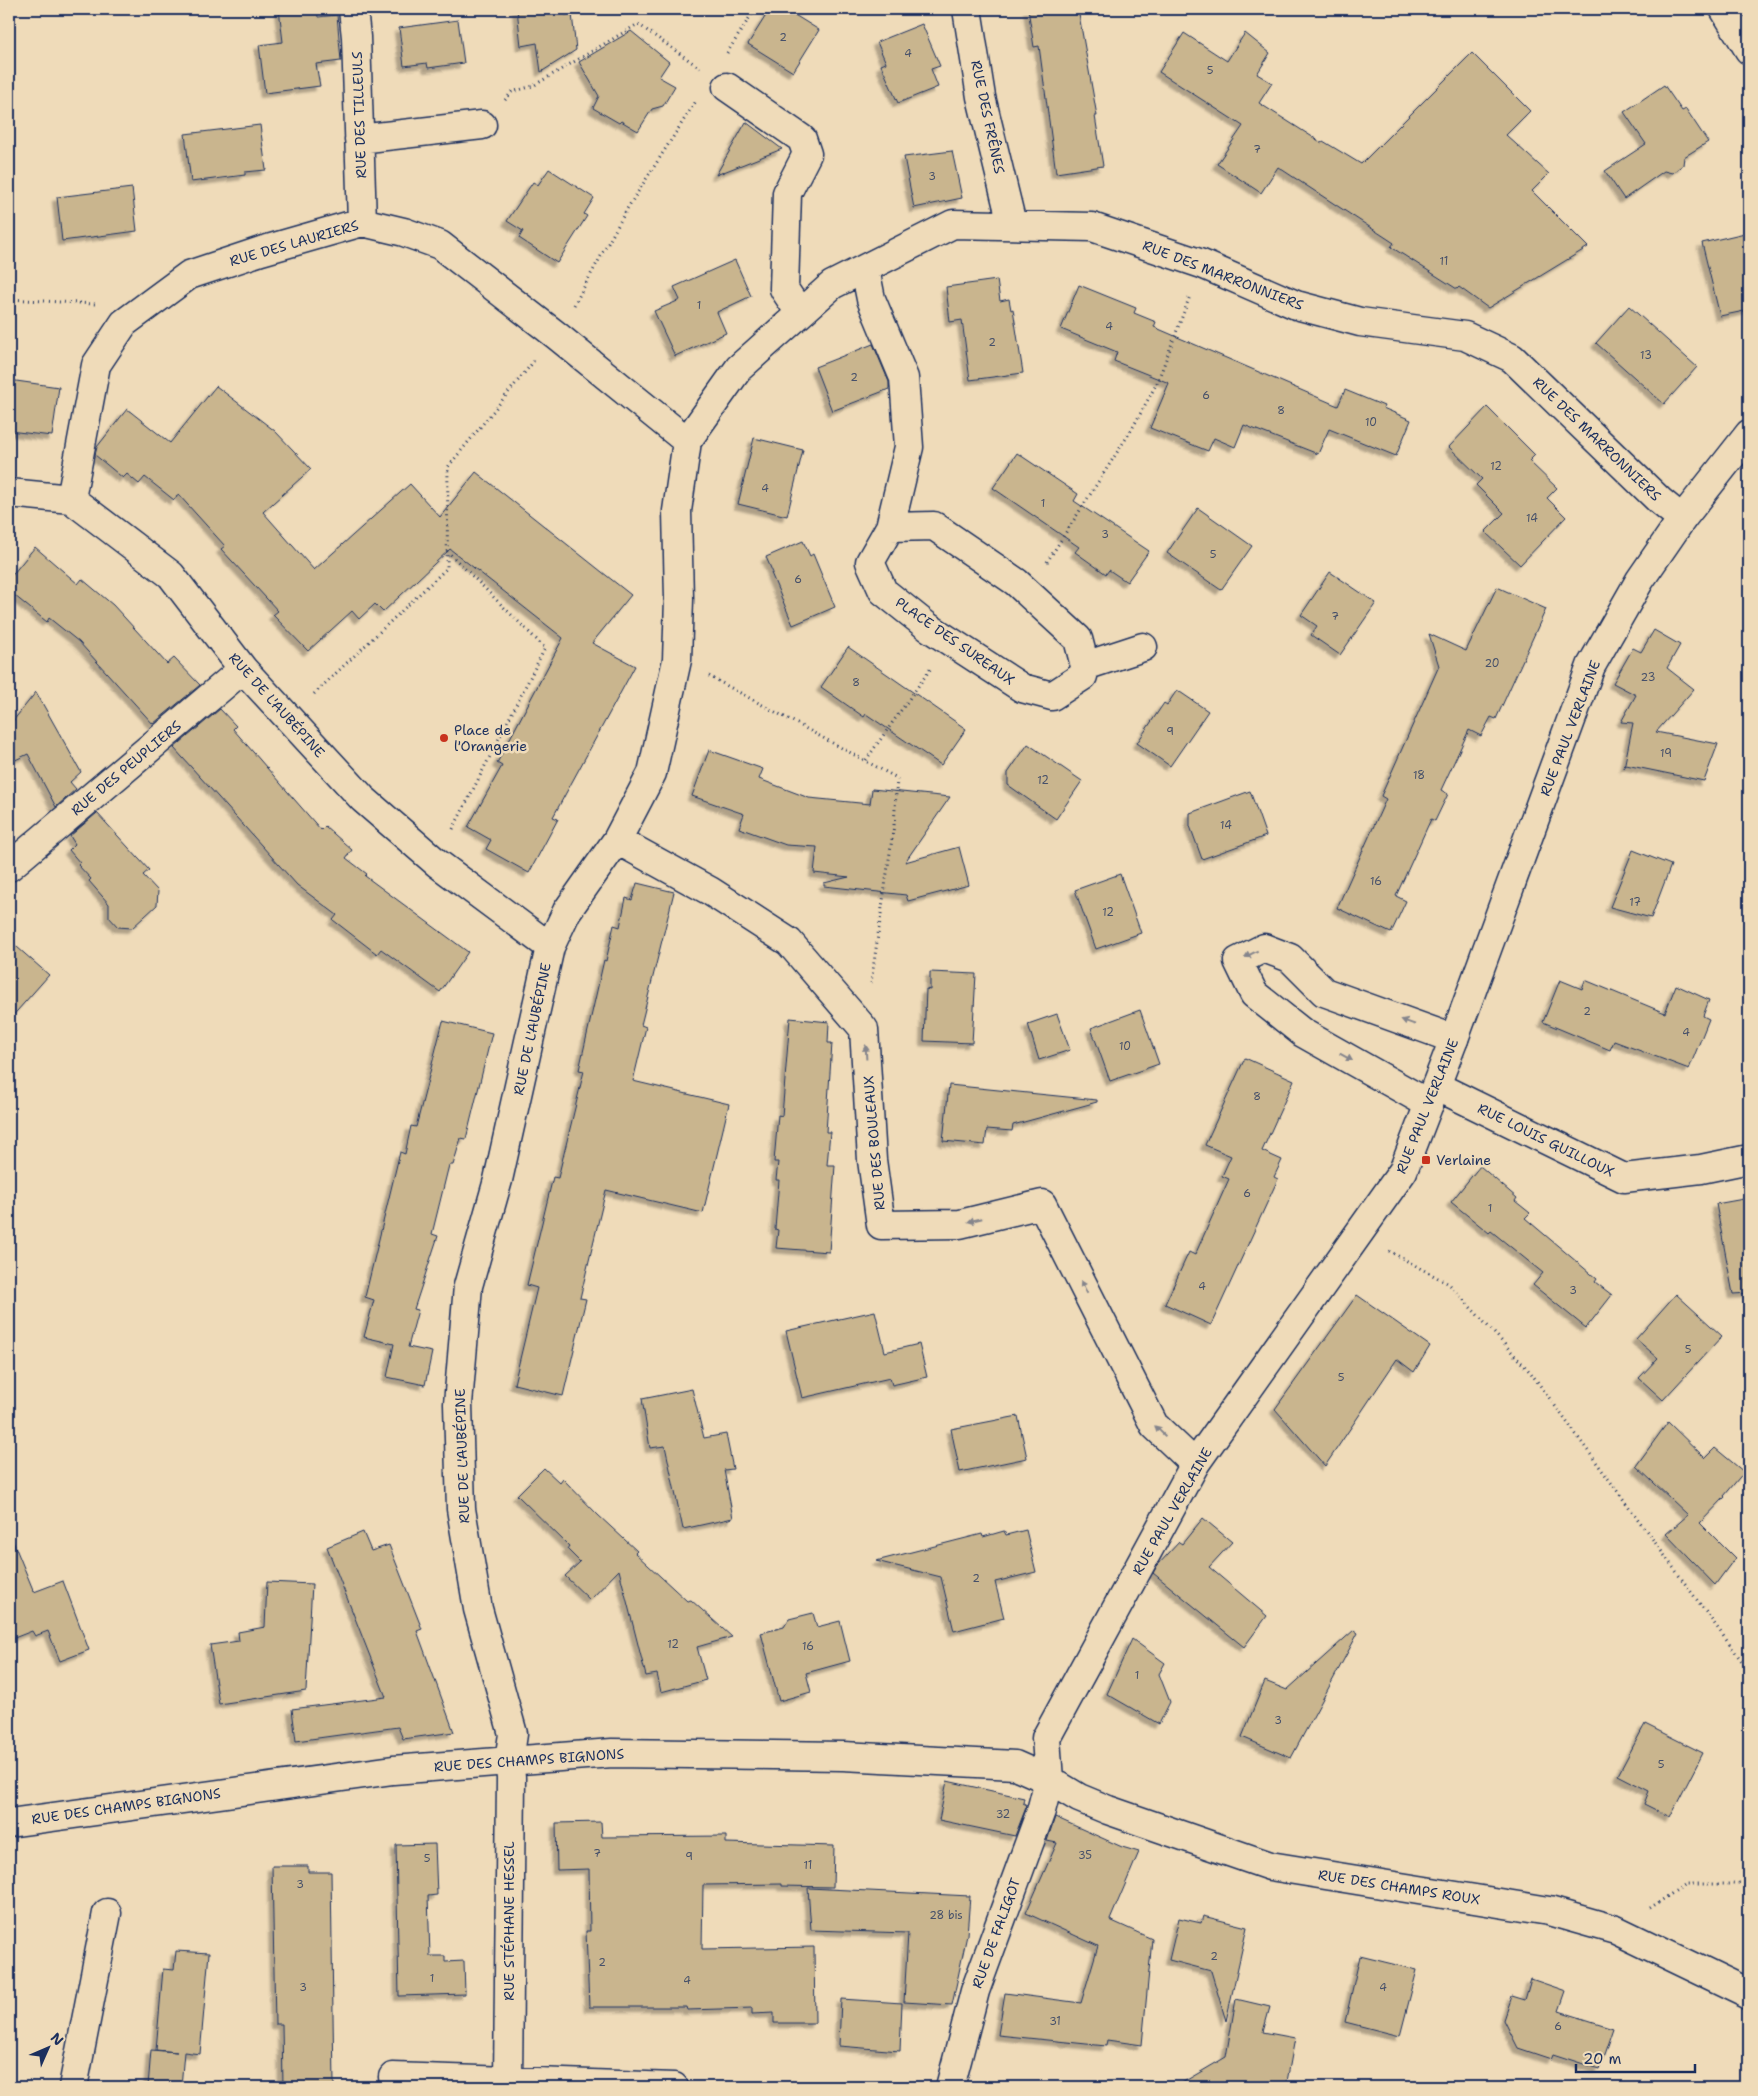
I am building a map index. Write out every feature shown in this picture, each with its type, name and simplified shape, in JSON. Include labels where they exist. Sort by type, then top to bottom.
[{"type":"street","name":"RUE DES TILLEULS","points":[[353,9],[356,37],[362,222]]},
{"type":"street","name":"RUE DES FRÊNES","points":[[967,9],[980,97],[1012,224]]},
{"type":"street","points":[[1735,13],[1749,50]]},
{"type":"street","points":[[719,82],[802,139],[807,154],[787,193],[784,289],[800,313]]},
{"type":"street","points":[[359,139],[482,125]]},
{"type":"street","name":"RUE DES LAURIERS","points":[[71,498],[96,365],[124,323],[189,275],[261,251],[362,222],[404,232],[440,245],[556,335],[687,441]]},
{"type":"street","name":"RUE DES MARRONNIERS","points":[[550,947],[567,911],[617,840],[652,773],[678,660],[677,511],[687,441],[739,368],[832,285],[953,224],[1092,227],[1202,264],[1296,305],[1360,322],[1465,336],[1512,358],[1660,501],[1682,519]]},
{"type":"street","name":"PLACE DES SUREAUX","points":[[865,269],[871,299],[904,378],[909,447],[890,527],[870,562],[883,591],[950,641],[1022,688],[1052,696],[1083,676],[1085,666]]},
{"type":"street","name":"RUE PAUL VERLAINE","points":[[1049,1780],[1046,1738],[1195,1464],[1403,1171],[1592,666],[1640,580],[1682,519],[1749,434]]},
{"type":"street","points":[[9,493],[71,498]]},
{"type":"street","name":"RUE DE L'AUBÉPINE","points":[[71,498],[171,575],[243,670],[364,799],[436,863],[550,947],[498,1180],[468,1286],[458,1404],[461,1509],[478,1609],[513,1734],[509,1761]]},
{"type":"street","points":[[890,527],[934,526],[1016,582],[1078,639],[1085,666],[1143,647]]},
{"type":"street","name":"RUE DES PEUPLIERS","points":[[9,867],[243,670]]},
{"type":"street","points":[[617,840],[710,891],[789,942],[864,1029]]},
{"type":"street","name":"RUE LOUIS GUILLOUX","points":[[1454,1039],[1324,992],[1290,958],[1264,948],[1238,961],[1254,994],[1303,1033],[1433,1095],[1624,1178],[1701,1169],[1749,1159]]},
{"type":"street","name":"RUE DES BOULEAUX","points":[[864,1029],[872,1160],[881,1225],[960,1224],[1042,1204],[1154,1425],[1195,1464]]},
{"type":"street","name":"RUE DES CHAMPS BIGNONS","points":[[9,1823],[393,1770],[612,1753],[843,1756],[1015,1765],[1049,1780]]},
{"type":"street","name":"RUE STÉPHANE HESSEL","points":[[508,2081],[509,1761]]},
{"type":"street","name":"RUE DES CHAMPS ROUX","points":[[1049,1780],[1079,1798],[1108,1810],[1270,1866],[1549,1911],[1616,1930],[1749,1994]]},
{"type":"street","name":"RUE DE FALIGOT","points":[[950,2087],[975,1991],[1041,1811],[1049,1780]]},
{"type":"street","points":[[73,2087],[107,1913]]},
{"type":"street","points":[[393,2077],[674,2087]]},
{"type":"path","points":[[288,719],[447,568],[448,467],[556,335],[584,290],[627,209],[719,82],[755,9]]},
{"type":"path","points":[[482,125],[512,92],[533,86],[638,24],[719,82]]},
{"type":"path","points":[[1028,592],[1132,429],[1157,383],[1202,264]]},
{"type":"path","points":[[9,299],[97,304],[124,323]]},
{"type":"path","points":[[436,863],[545,648],[447,551]]},
{"type":"path","points":[[866,760],[950,641]]},
{"type":"path","points":[[678,660],[898,778],[894,825],[864,1029]]},
{"type":"path","points":[[1358,1233],[1449,1284],[1532,1373],[1749,1671]]},
{"type":"path","points":[[1616,1930],[1686,1884],[1749,1884]]},
{"type":"building","points":[[279,9],[317,9],[318,17],[337,15],[341,61],[316,64],[320,86],[265,93],[259,45],[283,42]]},
{"type":"building","points":[[517,9],[564,9],[565,15],[572,14],[576,50],[541,72],[537,43],[521,46]]},
{"type":"building","points":[[770,9],[785,9],[819,30],[793,72],[748,44]]},
{"type":"building","points":[[1028,9],[1078,9],[1097,116],[1095,116],[1103,166],[1056,173],[1039,46],[1034,47]]},
{"type":"building","points":[[458,20],[464,63],[428,68],[427,63],[404,66],[399,28]]},
{"type":"building","points":[[922,24],[940,66],[931,69],[938,87],[898,103],[881,65],[886,63],[877,42]]},
{"type":"building","points":[[631,31],[669,62],[659,77],[675,86],[663,106],[652,109],[638,131],[621,121],[619,123],[593,108],[599,96],[579,62]]},
{"type":"building","points":[[1184,33],[1227,61],[1245,33],[1270,53],[1257,74],[1272,83],[1259,103],[1322,143],[1323,141],[1361,164],[1472,53],[1530,111],[1506,135],[1549,174],[1532,191],[1588,247],[1488,308],[1459,287],[1457,289],[1391,247],[1394,243],[1278,167],[1261,193],[1217,164],[1243,126],[1159,72]]},
{"type":"building","points":[[1664,85],[1682,111],[1686,109],[1708,142],[1684,157],[1683,165],[1672,173],[1664,171],[1624,199],[1605,171],[1646,144],[1624,112]]},
{"type":"building","points":[[746,122],[782,149],[716,175]]},
{"type":"building","points":[[260,125],[266,170],[245,172],[245,175],[191,182],[185,134]]},
{"type":"building","points":[[952,151],[962,198],[914,208],[904,157]]},
{"type":"building","points":[[549,169],[594,198],[584,214],[587,216],[557,263],[519,238],[523,231],[507,221],[533,182],[538,185]]},
{"type":"building","points":[[132,188],[137,231],[62,241],[57,197]]},
{"type":"building","points":[[1749,232],[1749,310],[1720,316],[1702,243]]},
{"type":"building","points":[[735,260],[751,296],[717,312],[726,333],[675,356],[654,311],[680,300],[674,287]]},
{"type":"building","points":[[997,280],[1000,301],[1009,299],[1011,310],[1013,309],[1023,373],[970,380],[962,320],[950,322],[946,287]]},
{"type":"building","points":[[1079,285],[1136,308],[1134,313],[1156,322],[1154,327],[1338,406],[1345,390],[1384,406],[1383,408],[1411,420],[1396,456],[1329,429],[1318,454],[1244,425],[1235,447],[1214,438],[1208,451],[1150,428],[1169,383],[1114,361],[1117,352],[1061,329]]},
{"type":"building","points":[[1629,306],[1697,367],[1664,404],[1596,343]]},
{"type":"building","points":[[873,344],[889,382],[889,389],[832,411],[815,367]]},
{"type":"building","points":[[9,380],[59,387],[52,436],[9,431]]},
{"type":"building","points":[[216,386],[275,431],[311,469],[263,512],[314,570],[410,484],[440,517],[476,472],[631,595],[592,643],[635,666],[553,817],[558,819],[529,873],[486,849],[491,840],[468,827],[502,766],[497,763],[563,638],[450,549],[383,612],[375,604],[359,619],[352,611],[308,651],[273,615],[278,611],[221,549],[225,546],[178,494],[174,500],[145,477],[139,484],[127,474],[123,478],[95,455],[97,447],[127,409],[170,443]]},
{"type":"building","points":[[1487,407],[1535,455],[1529,461],[1557,488],[1547,498],[1566,517],[1520,565],[1485,532],[1504,513],[1476,485],[1482,479],[1449,447]]},
{"type":"building","points":[[754,438],[803,450],[787,516],[738,504]]},
{"type":"building","points":[[1017,453],[1078,494],[1074,501],[1149,551],[1127,582],[1109,570],[1106,574],[1075,552],[1079,547],[993,488]]},
{"type":"building","points":[[1198,508],[1252,546],[1221,590],[1167,553]]},
{"type":"building","points":[[803,541],[810,556],[813,554],[835,607],[793,625],[766,557]]},
{"type":"building","points":[[35,547],[78,584],[82,579],[113,605],[167,664],[174,658],[200,685],[153,724],[79,642],[49,618],[47,622],[9,591],[9,579]]},
{"type":"building","points":[[1330,572],[1376,603],[1340,655],[1311,635],[1317,626],[1301,615]]},
{"type":"building","points":[[1497,587],[1546,609],[1496,719],[1491,717],[1481,736],[1469,730],[1441,790],[1448,794],[1435,821],[1431,819],[1396,896],[1406,901],[1391,933],[1337,908],[1386,799],[1381,796],[1439,666],[1429,634],[1466,651]]},
{"type":"building","points":[[1654,630],[1680,645],[1667,668],[1694,689],[1656,732],[1718,744],[1704,781],[1626,765],[1624,768],[1633,723],[1621,722],[1636,695],[1613,683],[1633,648],[1641,652]]},
{"type":"building","points":[[848,647],[966,729],[941,765],[866,714],[864,717],[821,687]]},
{"type":"building","points":[[1177,690],[1208,711],[1170,766],[1137,743],[1164,703],[1167,705]]},
{"type":"building","points":[[36,692],[81,772],[70,782],[76,789],[56,807],[28,754],[9,763],[9,726]]},
{"type":"building","points":[[220,709],[236,726],[233,729],[321,830],[325,826],[352,850],[346,858],[367,874],[365,876],[468,952],[440,992],[381,949],[377,954],[333,920],[337,915],[297,885],[174,748]]},
{"type":"building","points":[[1028,744],[1082,781],[1056,819],[1008,785],[1008,773]]},
{"type":"building","points":[[709,750],[763,769],[759,779],[809,798],[870,804],[872,789],[950,797],[905,862],[959,847],[969,885],[908,901],[906,895],[824,886],[824,883],[849,877],[814,873],[817,847],[786,845],[739,828],[744,814],[692,796]]},
{"type":"building","points":[[1250,791],[1266,836],[1202,859],[1190,826],[1190,813]]},
{"type":"building","points":[[97,813],[149,870],[143,875],[158,891],[157,905],[132,928],[118,927],[109,917],[109,904],[89,881],[91,879],[78,865],[80,863],[69,850],[75,844],[70,836]]},
{"type":"building","points":[[1633,850],[1671,865],[1651,918],[1610,907]]},
{"type":"building","points":[[1120,874],[1141,933],[1096,949],[1075,890]]},
{"type":"building","points":[[637,883],[674,892],[641,1025],[646,1027],[633,1081],[729,1104],[703,1213],[606,1190],[580,1298],[586,1299],[563,1396],[514,1384],[537,1288],[527,1285],[553,1177],[558,1178],[584,1071],[579,1070],[604,960],[606,961],[614,925],[620,927],[626,898],[632,900]]},
{"type":"building","points":[[9,940],[49,975],[9,1020]]},
{"type":"building","points":[[930,972],[976,974],[972,1043],[924,1041],[926,989],[930,990]]},
{"type":"building","points":[[1560,980],[1582,989],[1585,980],[1665,1013],[1676,985],[1709,1000],[1703,1016],[1709,1019],[1689,1069],[1614,1041],[1610,1050],[1543,1022]]},
{"type":"building","points":[[1140,1010],[1159,1064],[1110,1081],[1091,1028]]},
{"type":"building","points":[[1057,1014],[1070,1050],[1039,1060],[1028,1024]]},
{"type":"building","points":[[790,1018],[829,1022],[828,1043],[832,1043],[826,1132],[830,1132],[827,1165],[835,1165],[829,1252],[776,1248],[778,1230],[775,1229],[779,1180],[776,1180],[778,1162],[774,1162],[778,1115],[782,1116]]},
{"type":"building","points":[[443,1021],[492,1033],[466,1139],[461,1138],[453,1165],[449,1165],[432,1234],[438,1236],[414,1309],[418,1310],[408,1347],[432,1352],[425,1385],[387,1377],[394,1344],[364,1337],[374,1300],[365,1297],[400,1152],[405,1154],[411,1126],[416,1127]]},
{"type":"building","points":[[1245,1058],[1294,1080],[1262,1151],[1282,1160],[1274,1177],[1278,1179],[1211,1325],[1165,1304],[1189,1252],[1195,1255],[1229,1179],[1222,1176],[1231,1156],[1205,1145]]},
{"type":"building","points":[[949,1085],[1097,1100],[1097,1102],[1013,1125],[1012,1131],[987,1129],[985,1145],[943,1141]]},
{"type":"building","points":[[1480,1166],[1517,1198],[1515,1201],[1530,1213],[1525,1218],[1597,1279],[1595,1282],[1612,1295],[1586,1328],[1533,1285],[1543,1273],[1451,1202]]},
{"type":"building","points":[[1749,1198],[1749,1293],[1733,1294],[1716,1204]]},
{"type":"building","points":[[1676,1294],[1722,1336],[1663,1400],[1639,1378],[1658,1358],[1636,1339]]},
{"type":"building","points":[[1357,1295],[1430,1346],[1414,1372],[1397,1359],[1325,1466],[1275,1409]]},
{"type":"building","points":[[875,1311],[885,1352],[919,1344],[927,1377],[892,1385],[890,1378],[802,1398],[786,1331]]},
{"type":"building","points":[[692,1389],[704,1438],[726,1434],[733,1469],[724,1470],[733,1518],[683,1529],[665,1446],[650,1448],[642,1399]]},
{"type":"building","points":[[1018,1416],[1027,1458],[960,1472],[951,1429]]},
{"type":"building","points":[[1668,1422],[1705,1458],[1715,1448],[1744,1472],[1725,1497],[1700,1523],[1735,1558],[1715,1585],[1666,1534],[1688,1515],[1636,1466]]},
{"type":"building","points":[[544,1468],[560,1483],[563,1479],[637,1551],[635,1553],[687,1601],[691,1600],[732,1637],[697,1647],[706,1680],[661,1692],[657,1674],[646,1676],[619,1570],[590,1600],[565,1576],[580,1562],[567,1549],[569,1546],[517,1495]]},
{"type":"building","points":[[1203,1518],[1232,1542],[1209,1567],[1267,1616],[1244,1647],[1153,1573],[1179,1542],[1182,1544]]},
{"type":"building","points":[[1026,1530],[1036,1572],[995,1582],[1004,1618],[954,1631],[941,1577],[876,1561],[982,1534],[983,1537],[1004,1531],[1006,1535]]},
{"type":"building","points":[[363,1532],[371,1551],[389,1545],[422,1629],[417,1631],[454,1732],[403,1739],[398,1727],[296,1741],[292,1709],[386,1697],[327,1547]]},
{"type":"building","points":[[9,1534],[34,1592],[63,1581],[89,1650],[60,1661],[48,1631],[35,1636],[32,1631],[9,1640]]},
{"type":"building","points":[[267,1582],[312,1584],[306,1691],[219,1704],[210,1645],[239,1641],[238,1632],[265,1627]]},
{"type":"building","points":[[813,1613],[817,1627],[840,1621],[850,1661],[806,1673],[811,1692],[779,1701],[761,1633],[784,1627],[789,1619]]},
{"type":"building","points":[[1354,1630],[1358,1633],[1291,1758],[1242,1737],[1265,1681],[1287,1690]]},
{"type":"building","points":[[1132,1639],[1165,1663],[1159,1674],[1170,1702],[1159,1724],[1107,1694]]},
{"type":"building","points":[[1645,1724],[1703,1753],[1670,1817],[1644,1804],[1649,1791],[1618,1775]]},
{"type":"building","points":[[947,1781],[1024,1798],[1023,1803],[1027,1805],[1015,1836],[939,1820]]},
{"type":"building","points":[[1055,1817],[1122,1847],[1139,1852],[1110,1920],[1152,1939],[1142,2045],[1107,2040],[1106,2046],[998,2035],[1005,1993],[1081,2003],[1098,1946],[1026,1913],[1057,1843],[1047,1841]]},
{"type":"building","points":[[601,1822],[602,1837],[726,1836],[726,1843],[834,1846],[833,1887],[782,1886],[782,1884],[703,1885],[702,1949],[814,1947],[815,2023],[774,2023],[774,2013],[752,2014],[752,2008],[687,2010],[686,2007],[589,2007],[586,1931],[590,1931],[589,1869],[557,1870],[556,1823]]},
{"type":"building","points":[[435,1844],[437,1895],[428,1896],[430,1956],[445,1956],[445,1962],[464,1961],[465,1994],[399,1996],[396,1845]]},
{"type":"building","points":[[272,1866],[308,1866],[308,1872],[331,1872],[334,2086],[283,2086],[282,2024],[275,2024]]},
{"type":"building","points":[[808,1888],[970,1896],[967,1935],[952,2005],[904,2002],[908,1933],[811,1930]]},
{"type":"building","points":[[1203,1916],[1247,1927],[1226,2021],[1211,1971],[1169,1960],[1179,1918],[1201,1923]]},
{"type":"building","points":[[176,1951],[209,1953],[200,2054],[184,2052],[181,2087],[148,2087],[151,2050],[177,2052],[156,2050],[163,1969],[174,1970]]},
{"type":"building","points":[[1360,1956],[1417,1970],[1400,2036],[1345,2022]]},
{"type":"building","points":[[1531,1979],[1566,1991],[1559,2011],[1613,2028],[1599,2069],[1553,2054],[1551,2059],[1518,2048],[1504,2020],[1512,1996],[1525,2000]]},
{"type":"building","points":[[841,1999],[902,2003],[900,2051],[839,2046]]},
{"type":"building","points":[[1236,1999],[1270,2007],[1263,2032],[1295,2038],[1286,2087],[1175,2087],[1226,2057]]},
{"type":"place","name":"Place de l'Orangerie","points":[[444,738]]},
{"type":"place","name":"Verlaine","points":[[1426,1160]]}]
